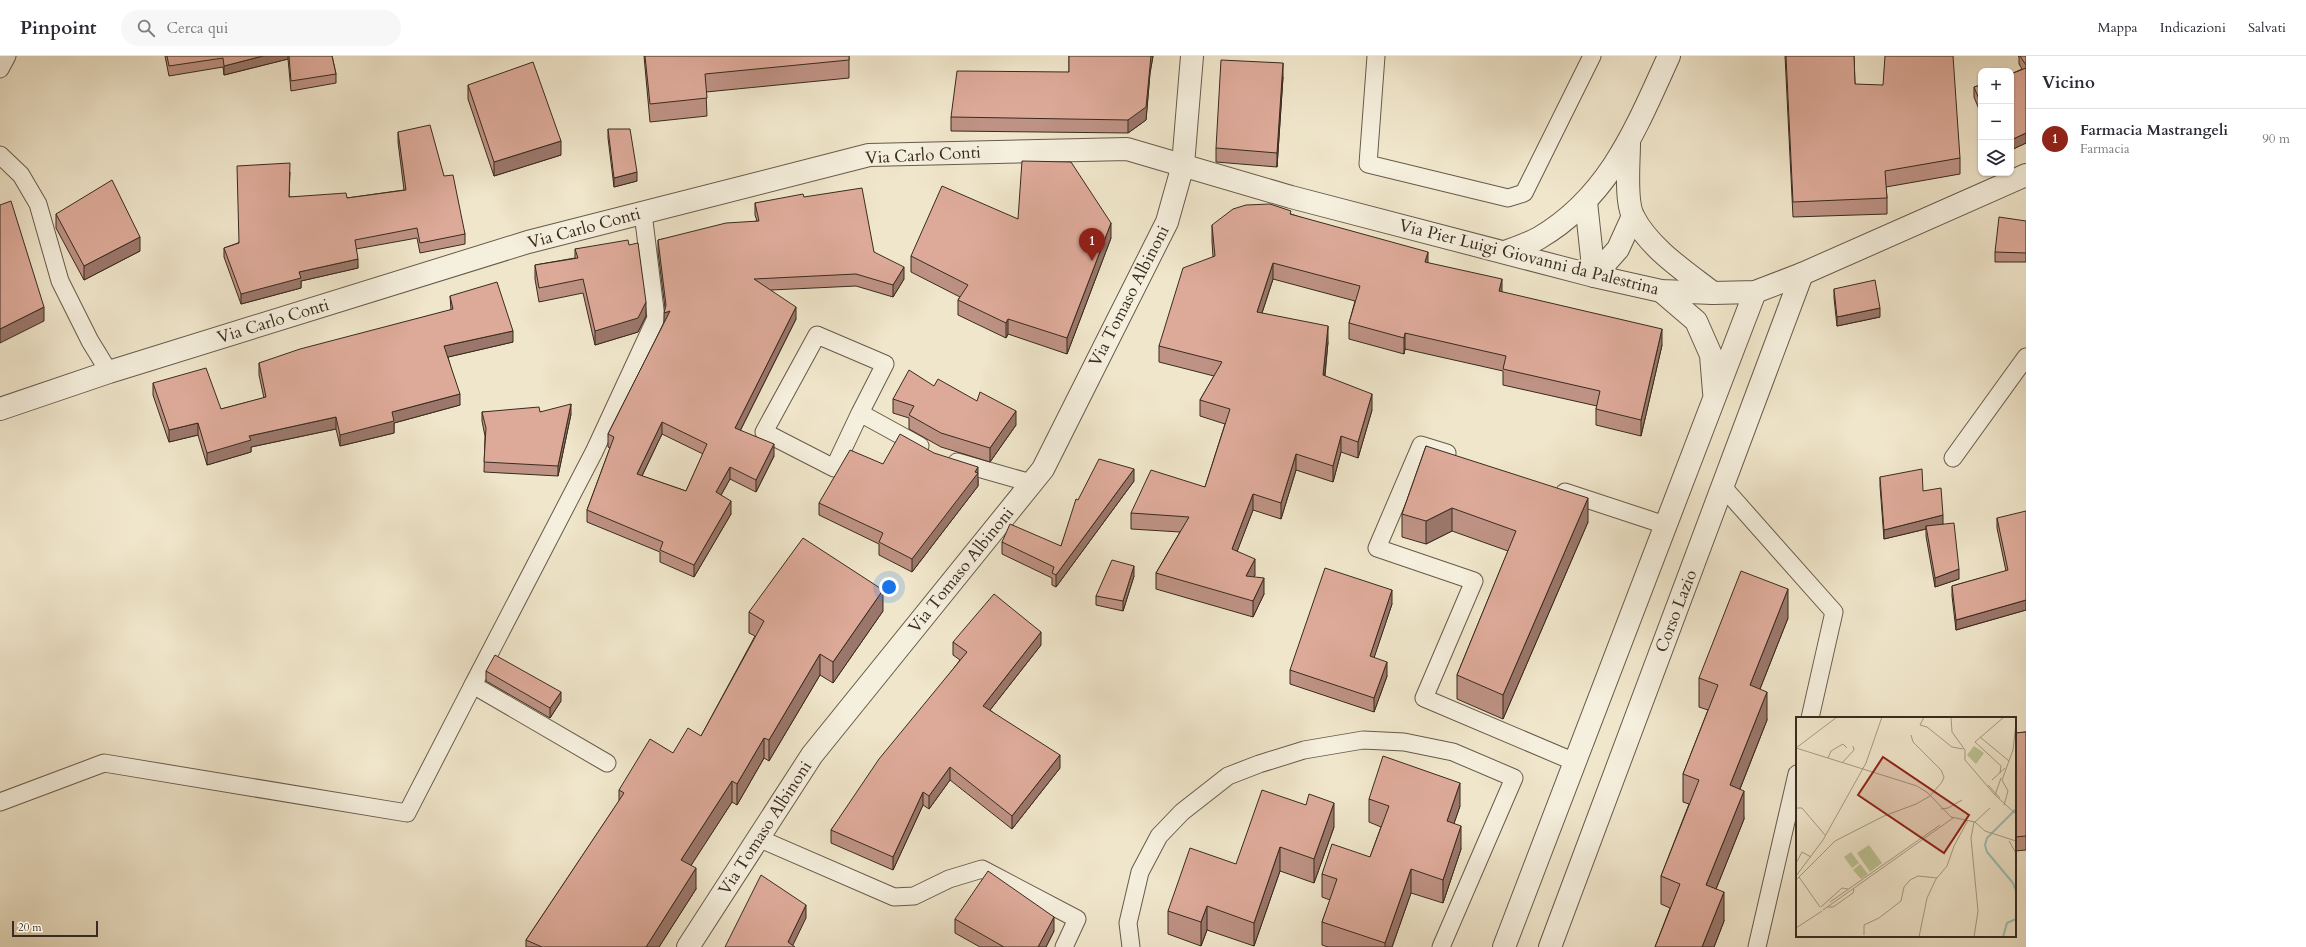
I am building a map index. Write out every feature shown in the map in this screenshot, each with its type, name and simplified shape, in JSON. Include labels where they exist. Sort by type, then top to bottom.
[{"type":"street","name":"Via Tomaso Albinoni","points":[[688,947],[812,755],[1043,469],[1167,222],[1183,165],[1192,56]]},
{"type":"street","points":[[1505,252],[1538,238],[1566,220],[1586,202],[1609,174],[1629,142],[1669,56]]},
{"type":"street","points":[[1629,142],[1628,185],[1633,216],[1656,246],[1713,293]]},
{"type":"street","name":"Via Carlo Conti","points":[[0,409],[109,372],[528,242],[869,155],[1127,149],[1183,165]]},
{"type":"street","name":"Via Pier Luigi Giovanni da Palestrina","points":[[1183,165],[1291,197],[1594,276],[1661,291],[1713,293],[1754,292],[1802,274],[2026,175]]},
{"type":"street","points":[[1586,202],[1594,276]]},
{"type":"street","points":[[1594,276],[1618,249],[1633,216]]},
{"type":"street","name":"Corso Lazio","points":[[1550,947],[1802,274]]},
{"type":"street","points":[[1661,291],[1696,321],[1711,355],[1714,397]]},
{"type":"street","points":[[1504,947],[1754,292]]},
{"type":"lane","points":[[0,69],[7,56]]},
{"type":"lane","points":[[1376,56],[1368,164],[1508,198],[1524,193],[1592,56]]},
{"type":"lane","points":[[0,155],[21,175],[38,204],[60,281],[90,341],[109,372]]},
{"type":"lane","points":[[0,802],[104,763],[407,813],[594,452],[656,318],[642,213]]},
{"type":"lane","points":[[817,335],[885,364],[860,413],[834,468],[764,432],[817,335]]},
{"type":"lane","points":[[1953,458],[2026,357]]},
{"type":"lane","points":[[860,413],[941,457],[998,475],[1032,483]]},
{"type":"lane","points":[[1466,459],[1421,445],[1377,548],[1474,581],[1424,698],[1575,762]]},
{"type":"lane","points":[[1547,486],[1665,525]]},
{"type":"lane","points":[[1723,487],[1834,612],[1810,717]]},
{"type":"lane","points":[[473,685],[607,763]]},
{"type":"lane","points":[[1131,947],[1128,923],[1140,872],[1159,836],[1182,812],[1228,776],[1259,764],[1304,750],[1363,740],[1404,742],[1453,752],[1514,778],[1441,947]]},
{"type":"lane","points":[[1757,947],[1796,778]]},
{"type":"lane","points":[[758,838],[894,897],[914,896],[949,879],[982,868],[1077,919],[1064,947]]},
{"type":"building","points":[[167,56],[263,56],[224,66],[223,58],[169,66]]},
{"type":"building","points":[[289,56],[332,56],[336,74],[291,81]]},
{"type":"building","points":[[645,56],[849,56],[849,60],[705,74],[707,98],[650,104]]},
{"type":"building","points":[[1069,56],[1151,56],[1146,107],[1128,120],[951,117],[957,71],[1069,72]]},
{"type":"building","points":[[1786,56],[1854,56],[1855,84],[1883,85],[1885,56],[1953,56],[1960,158],[1885,171],[1887,198],[1793,202]]},
{"type":"building","points":[[2020,56],[2026,56],[2026,65]]},
{"type":"building","points":[[1221,60],[1283,63],[1277,153],[1216,148]]},
{"type":"building","points":[[533,62],[561,141],[494,162],[468,85]]},
{"type":"building","points":[[2026,68],[2026,133],[2014,139],[2014,104],[2014,73]]},
{"type":"building","points":[[1978,86],[1978,97],[1974,87]]},
{"type":"building","points":[[430,125],[444,176],[453,175],[465,234],[420,243],[417,228],[355,240],[358,259],[299,272],[301,278],[241,294],[224,248],[239,243],[237,166],[290,163],[289,197],[346,193],[347,198],[406,190],[398,132]]},
{"type":"building","points":[[608,129],[630,129],[637,172],[614,178]]},
{"type":"building","points":[[1022,161],[1071,162],[1111,223],[1067,338],[1008,319],[1006,323],[958,300],[968,285],[911,256],[942,186],[1018,219]]},
{"type":"building","points":[[112,180],[140,237],[84,266],[56,214]]},
{"type":"building","points":[[862,188],[874,252],[904,267],[893,285],[856,274],[754,279],[796,307],[735,428],[774,444],[756,480],[730,467],[716,492],[731,501],[694,565],[660,550],[663,542],[587,510],[614,437],[608,434],[670,311],[664,313],[666,305],[658,240],[726,223],[759,221],[755,203],[803,194],[804,197]],"holes":[[[662,422],[707,444],[686,491],[637,474]]]},
{"type":"building","points":[[11,201],[44,307],[0,329],[0,205]]},
{"type":"building","points":[[1270,204],[1291,211],[1290,214],[1428,252],[1425,262],[1502,279],[1499,291],[1662,329],[1641,420],[1596,409],[1600,391],[1503,369],[1506,356],[1405,333],[1404,338],[1349,323],[1360,286],[1273,263],[1257,312],[1328,326],[1323,375],[1372,394],[1358,442],[1341,436],[1333,466],[1296,454],[1281,503],[1253,494],[1232,549],[1255,559],[1246,576],[1264,578],[1253,601],[1156,573],[1189,517],[1131,513],[1151,470],[1205,487],[1230,409],[1200,400],[1222,362],[1159,346],[1183,268],[1215,256],[1212,225],[1233,209],[1246,205]]},
{"type":"building","points":[[1999,217],[2026,221],[2026,253],[1995,252]]},
{"type":"building","points":[[628,240],[629,245],[638,243],[646,302],[638,318],[595,331],[583,279],[539,288],[535,265],[578,258],[575,249]]},
{"type":"building","points":[[1875,280],[1880,308],[1837,317],[1834,289]]},
{"type":"building","points":[[497,282],[513,331],[444,346],[460,394],[392,412],[394,421],[340,435],[336,417],[249,436],[251,440],[207,453],[198,423],[169,430],[153,383],[206,368],[221,409],[266,397],[259,363],[300,349],[453,309],[450,296]]},
{"type":"building","points":[[909,370],[934,386],[938,379],[977,401],[980,392],[1016,411],[990,448],[941,433],[909,415],[914,406],[893,399]]},
{"type":"building","points":[[571,404],[558,466],[484,462],[486,428],[482,412],[539,407],[540,412]]},
{"type":"building","points":[[900,434],[934,453],[978,467],[975,472],[978,473],[912,559],[879,542],[883,533],[819,503],[850,450],[883,464]]},
{"type":"building","points":[[1426,446],[1588,498],[1503,695],[1457,675],[1516,531],[1452,508],[1426,521],[1402,514]]},
{"type":"building","points":[[1099,459],[1134,469],[1056,575],[1052,573],[1054,567],[1002,542],[1010,524],[1061,546],[1076,499],[1078,500]]},
{"type":"building","points":[[1922,469],[1923,491],[1941,488],[1943,515],[1884,530],[1880,477]]},
{"type":"building","points":[[2026,511],[2026,600],[1956,620],[1952,586],[2008,570],[1997,518]]},
{"type":"building","points":[[1954,523],[1959,569],[1935,578],[1926,526]]},
{"type":"building","points":[[803,538],[883,590],[833,662],[820,654],[769,740],[764,738],[737,784],[732,781],[681,860],[696,868],[646,947],[542,947],[526,940],[624,793],[619,790],[650,739],[673,753],[688,728],[701,736],[764,621],[749,612]]},
{"type":"building","points":[[1112,560],[1134,566],[1123,601],[1096,596]]},
{"type":"building","points":[[1325,568],[1392,590],[1370,656],[1387,662],[1374,698],[1290,670]]},
{"type":"building","points":[[1741,571],[1788,589],[1750,685],[1767,692],[1730,785],[1744,791],[1706,885],[1724,892],[1702,947],[1655,947],[1680,884],[1661,876],[1699,780],[1683,774],[1718,685],[1699,678]]},
{"type":"building","points":[[994,594],[1041,632],[983,706],[1060,755],[1012,816],[950,767],[929,796],[923,792],[893,857],[831,830],[879,759],[967,652],[953,642]]},
{"type":"building","points":[[495,655],[561,692],[550,708],[486,671]]},
{"type":"building","points":[[2026,732],[2026,836],[2016,837],[2016,733]]},
{"type":"building","points":[[1383,756],[1460,783],[1447,821],[1461,826],[1443,880],[1411,869],[1385,943],[1322,922],[1337,879],[1322,874],[1332,844],[1370,857],[1389,806],[1369,799]]},
{"type":"building","points":[[1262,790],[1306,805],[1309,794],[1334,803],[1314,859],[1280,847],[1254,923],[1207,906],[1201,922],[1168,911],[1190,848],[1236,864]]},
{"type":"building","points":[[988,871],[1054,917],[1038,947],[1004,947],[955,919]]},
{"type":"building","points":[[761,875],[806,905],[788,942],[795,947],[725,947]]},
{"type":"place","name":"Farmacia Mastrangeli","points":[[1092,261]]}]
